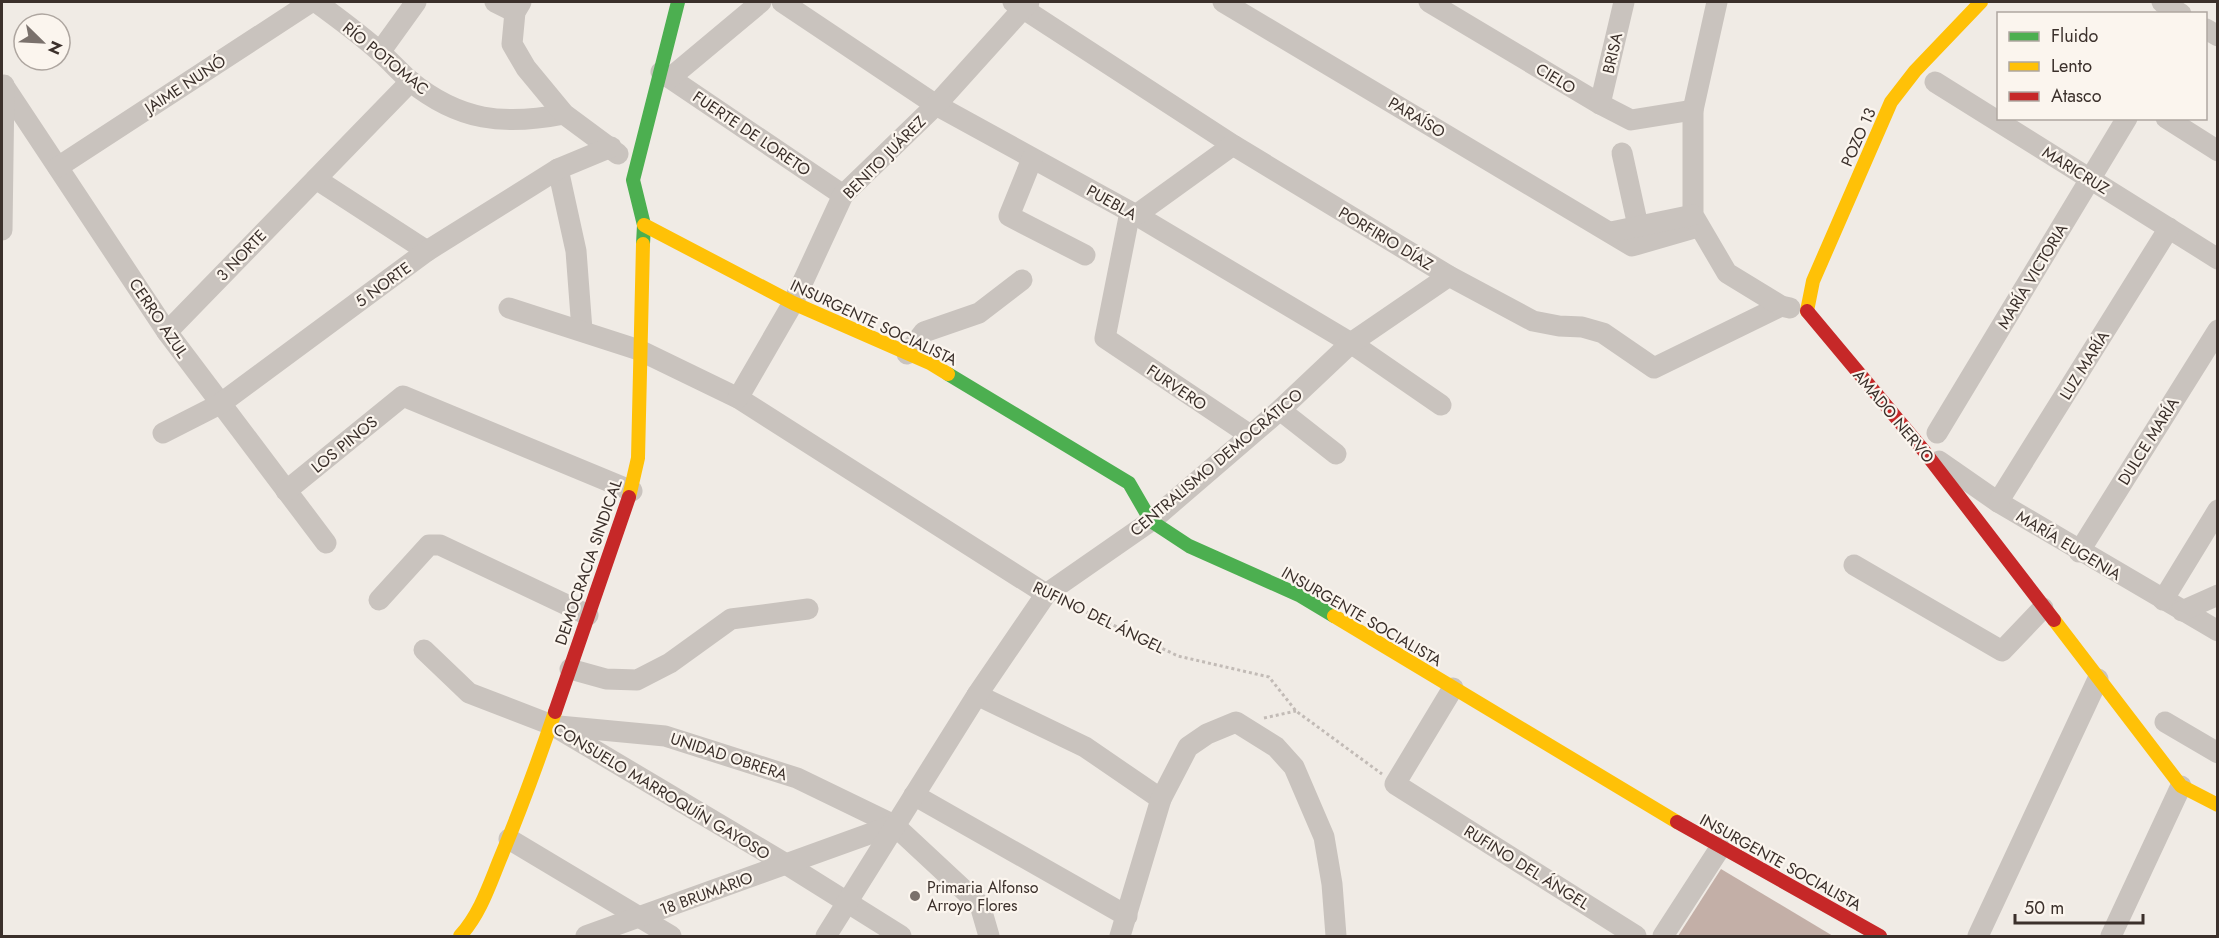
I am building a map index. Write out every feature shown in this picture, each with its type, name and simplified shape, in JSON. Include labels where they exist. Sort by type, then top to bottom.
[{"type":"street","name":"JAIME NUNÓ","points":[[58,167],[311,2]]},
{"type":"street","name":"RÍO POTOMAC","points":[[316,2],[380,52],[411,81],[455,110],[479,118],[533,121],[564,114]]},
{"type":"street","points":[[380,52],[416,2]]},
{"type":"street","points":[[495,2],[518,7],[512,44],[526,69],[564,114],[611,147],[625,161],[633,180]]},
{"type":"street","name":"DEMOCRACIA SINDICAL","points":[[460,936],[473,923],[509,839],[552,725],[632,490],[638,458],[644,225],[635,196],[633,180],[638,153],[666,75],[678,2]]},
{"type":"street","points":[[666,75],[761,2]]},
{"type":"street","name":"PUEBLA","points":[[782,2],[936,105],[1133,213],[1351,344],[1441,405]]},
{"type":"street","name":"PARAÍSO","points":[[1223,2],[1632,246],[1696,220]]},
{"type":"street","name":"CIELO","points":[[1429,2],[1599,104],[1631,120],[1693,110]]},
{"type":"street","points":[[1717,2],[1693,110],[1696,220],[1727,273],[1781,306],[1807,312]]},
{"type":"street","name":"POZO 13","points":[[1807,312],[1813,281],[1891,102],[1915,71],[1981,2]]},
{"type":"street","points":[[2162,2],[2178,12]]},
{"type":"street","name":"BENITO JUÁREZ","points":[[738,398],[794,303],[843,195],[936,105],[1022,4]]},
{"type":"street","name":"PORFIRIO DÍAZ","points":[[1022,4],[1233,145],[1449,276],[1533,321],[1559,326],[1582,327],[1603,333],[1654,368],[1781,306]]},
{"type":"street","name":"BRISA","points":[[1599,104],[1616,5]]},
{"type":"street","name":"FUERTE DE LORETO","points":[[666,75],[843,195]]},
{"type":"street","name":"CERRO AZUL","points":[[3,81],[167,332],[326,543]]},
{"type":"street","name":"CERRO AZUL","points":[[2,230],[3,81]]},
{"type":"street","name":"3 NORTE","points":[[167,332],[411,81]]},
{"type":"street","name":"MARICRUZ","points":[[1935,82],[2217,258]]},
{"type":"street","name":"MARÍA VICTORIA","points":[[1937,433],[2126,120]]},
{"type":"street","points":[[2169,120],[2217,151]]},
{"type":"street","points":[[1133,213],[1233,145]]},
{"type":"street","name":"5 NORTE","points":[[163,432],[220,404],[427,251],[558,169],[611,147]]},
{"type":"street","points":[[1622,153],[1638,226]]},
{"type":"street","points":[[1032,159],[1009,216],[1085,255]]},
{"type":"street","points":[[558,169],[576,251],[582,330]]},
{"type":"street","points":[[316,179],[427,251]]},
{"type":"street","name":"FURVERO","points":[[1133,213],[1105,338],[1250,435]]},
{"type":"street","points":[[1611,232],[1638,226],[1696,220]]},
{"type":"street","name":"INSURGENTE SOCIALISTA","points":[[644,225],[794,303],[930,363],[1129,483],[1151,521],[1190,546],[1299,595],[1720,848],[1880,936]]},
{"type":"street","name":"LUZ MARÍA","points":[[1998,502],[2169,228]]},
{"type":"street","name":"CENTRALISMO DEMOCRÁTICO","points":[[826,936],[977,695],[1046,594],[1151,521],[1280,410],[1351,344],[1449,276]]},
{"type":"street","points":[[907,354],[924,332],[979,313],[1022,280]]},
{"type":"street","name":"RUFINO DEL ÁNGEL","points":[[509,308],[639,350],[738,398],[1046,594]]},
{"type":"street","name":"AMADO NERVO","points":[[1807,312],[1924,451],[2181,786],[2217,805]]},
{"type":"street","name":"DULCE MARÍA","points":[[2079,552],[2217,330]]},
{"type":"street","name":"LOS PINOS","points":[[286,491],[403,396],[632,490]]},
{"type":"street","points":[[1280,410],[1336,454]]},
{"type":"street","name":"MARÍA EUGENIA","points":[[1924,451],[1998,502],[2079,552],[2163,600],[2204,619]]},
{"type":"street","points":[[2163,600],[2217,510]]},
{"type":"street","points":[[379,600],[429,545],[440,545],[588,615]]},
{"type":"street","points":[[1854,565],[2002,651],[2043,608]]},
{"type":"street","points":[[2204,619],[2217,595]]},
{"type":"street","points":[[570,669],[606,679],[637,680],[670,663],[731,619],[808,609]]},
{"type":"street","name":"CONSUELO MARROQUÍN GAYOSO","points":[[424,650],[469,693],[552,725],[786,864],[901,936]]},
{"type":"street","points":[[1978,936],[2098,679]]},
{"type":"street","points":[[1395,784],[1453,688]]},
{"type":"street","points":[[977,695],[1084,747],[1161,798]]},
{"type":"street","points":[[1120,936],[1161,798],[1188,747],[1207,734],[1236,722],[1276,747],[1294,767],[1324,837],[1332,884],[1336,936]]},
{"type":"street","points":[[2165,722],[2217,753]]},
{"type":"street","name":"UNIDAD OBRERA","points":[[552,725],[666,736],[797,778],[894,825],[980,905],[989,936]]},
{"type":"street","name":"RUFINO DEL ÁNGEL","points":[[1395,784],[1636,936]]},
{"type":"street","points":[[2111,936],[2181,786]]},
{"type":"street","points":[[914,795],[1127,916]]},
{"type":"street","name":"18 BRUMARIO","points":[[586,936],[894,825]]},
{"type":"street","points":[[509,839],[671,936]]},
{"type":"street","points":[[1663,936],[1720,848]]},
{"type":"path","name":"RUFINO DEL ÁNGEL","points":[[1046,594],[1178,656],[1269,677],[1296,711],[1395,784]]},
{"type":"building","points":[[1721,869],[1833,936],[1678,936]]},
{"type":"traffic: fast","points":[[643,244],[644,225],[633,180],[678,2]]},
{"type":"traffic: fast","points":[[948,374],[1129,483],[1151,521],[1189,546],[1299,595],[1334,616]]},
{"type":"traffic: slow","points":[[1807,311],[1813,281],[1891,102],[1915,71],[1981,2]]},
{"type":"traffic: slow","points":[[644,225],[793,303],[930,363],[948,374]]},
{"type":"traffic: slow","points":[[629,497],[638,458],[643,244]]},
{"type":"traffic: slow","points":[[1334,616],[1677,822]]},
{"type":"traffic: slow","points":[[2054,620],[2181,786],[2218,805]]},
{"type":"traffic: slow","points":[[460,936],[479,909],[488,889],[522,805],[555,712]]},
{"type":"traffic: jam","points":[[1807,311],[1924,451],[2054,620]]},
{"type":"traffic: jam","points":[[555,712],[629,497]]},
{"type":"traffic: jam","points":[[1677,822],[1880,936]]},
{"type":"place","name":"Primaria Alfonso Arroyo Flores","points":[[915,896]]}]
